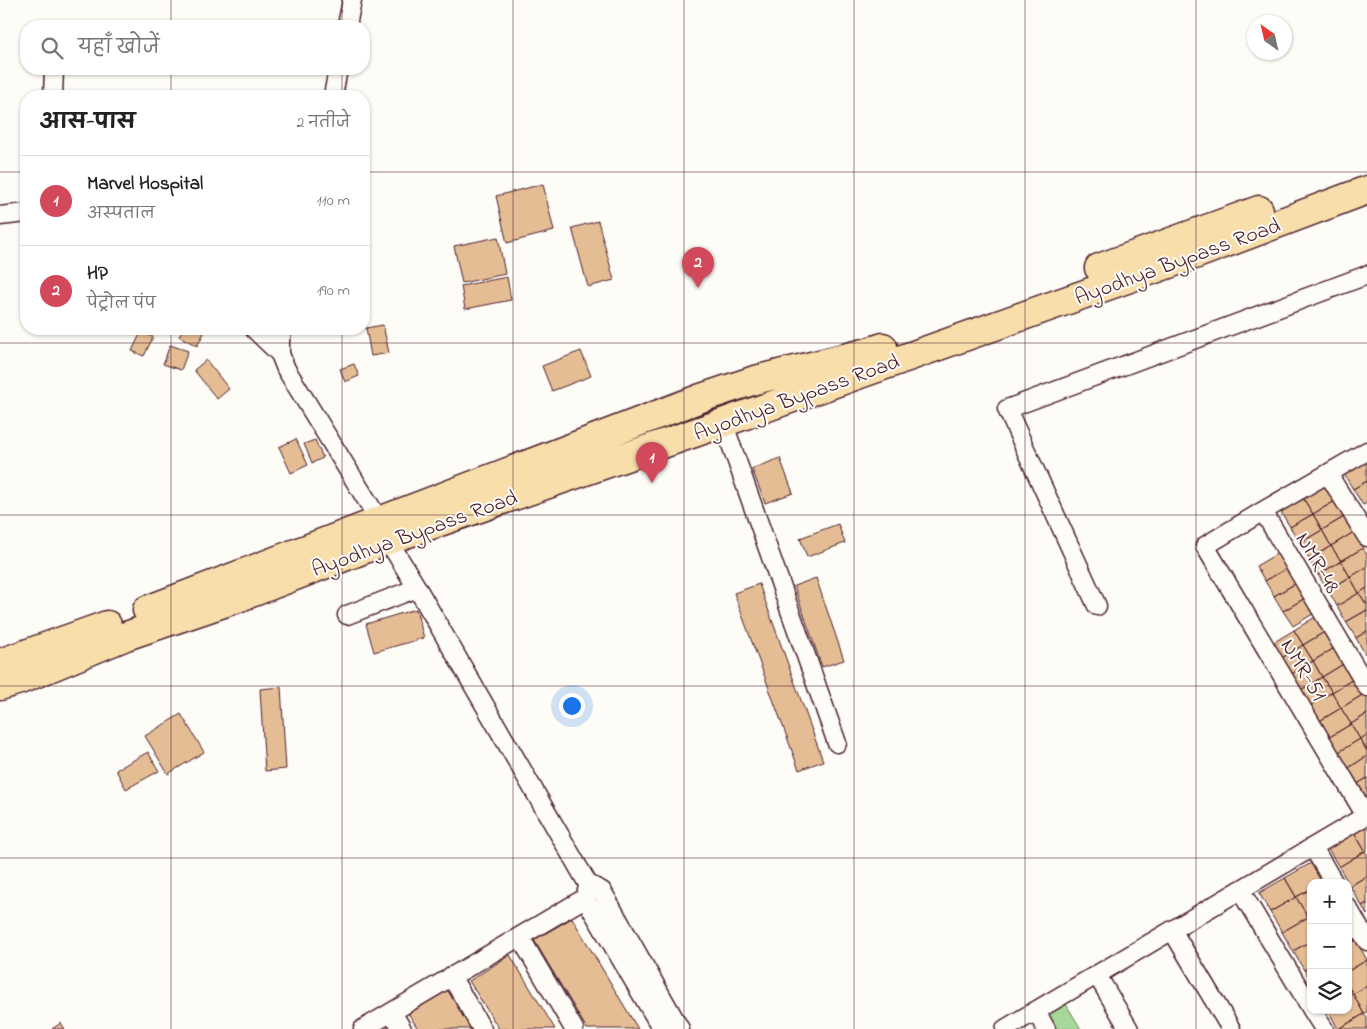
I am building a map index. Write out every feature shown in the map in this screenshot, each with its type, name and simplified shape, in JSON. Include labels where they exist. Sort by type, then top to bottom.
[{"type":"main road","name":"Ayodhya Bypass Road","points":[[0,686],[20,680],[126,636],[238,598],[384,530],[712,394],[755,380],[868,352],[1367,171]]},
{"type":"main road","name":"Ayodhya Bypass Road","points":[[0,664],[124,619],[384,530],[723,422],[1197,254],[1367,190]]},
{"type":"main road","points":[[755,380],[764,407]]},
{"type":"main road","points":[[712,394],[723,422]]},
{"type":"street","points":[[348,20],[352,0]]},
{"type":"street","points":[[53,90],[54,75]]},
{"type":"street","points":[[333,90],[337,75]]},
{"type":"street","points":[[0,216],[20,214]]},
{"type":"street","points":[[1097,606],[1007,409],[1367,275]]},
{"type":"street","points":[[260,335],[280,354]]},
{"type":"street","points":[[281,335],[280,354],[286,369],[384,530],[587,891],[662,1029]]},
{"type":"street","points":[[723,422],[837,743]]},
{"type":"street","points":[[1263,511],[1367,451]]},
{"type":"street","points":[[1328,474],[1367,537]]},
{"type":"street","name":"NMR-51","points":[[1263,511],[1205,546],[1367,816]]},
{"type":"street","name":"NMR-48","points":[[1263,511],[1367,687]]},
{"type":"street","points":[[346,615],[417,588]]},
{"type":"street","points":[[1005,1029],[1367,816]]},
{"type":"street","points":[[1313,847],[1332,879]]},
{"type":"street","points":[[1240,890],[1307,1002]]},
{"type":"street","points":[[363,1029],[520,937],[587,891],[602,891],[680,1029]]},
{"type":"street","points":[[1352,915],[1367,941]]},
{"type":"street","points":[[1172,930],[1231,1029]]},
{"type":"street","points":[[520,937],[574,1029]]},
{"type":"street","points":[[1097,975],[1130,1029]]},
{"type":"street","points":[[451,976],[482,1029]]},
{"type":"street","points":[[1036,1011],[1046,1029]]},
{"type":"street","points":[[392,1012],[402,1029]]},
{"type":"street","points":[[1314,1014],[1324,1029]]},
{"type":"green space","points":[[1061,996],[1081,1029],[1046,1029],[1036,1011]]},
{"type":"building","points":[[543,184],[554,231],[507,243],[496,196]]},
{"type":"building","points":[[598,221],[614,280],[588,287],[572,228]]},
{"type":"building","points":[[498,237],[505,274],[462,283],[454,246]]},
{"type":"building","points":[[507,277],[511,300],[465,309],[461,286]]},
{"type":"building","points":[[383,325],[389,353],[371,356],[367,335],[370,335],[370,327]]},
{"type":"building","points":[[140,335],[153,337],[144,356],[132,351]]},
{"type":"building","points":[[180,335],[203,335],[197,346]]},
{"type":"building","points":[[170,345],[188,351],[181,370],[163,364]]},
{"type":"building","points":[[581,351],[591,376],[552,391],[542,366]]},
{"type":"building","points":[[206,360],[229,389],[217,399],[194,370]]},
{"type":"building","points":[[354,364],[359,376],[345,382],[340,369]]},
{"type":"building","points":[[296,439],[308,465],[291,473],[279,447]]},
{"type":"building","points":[[315,440],[323,458],[312,463],[304,444]]},
{"type":"building","points":[[780,458],[793,493],[765,503],[752,469]]},
{"type":"building","points":[[1365,461],[1367,464],[1367,481],[1353,489],[1344,474]]},
{"type":"building","points":[[1367,481],[1367,503],[1363,505],[1353,489]]},
{"type":"building","points":[[1326,485],[1335,501],[1313,514],[1303,498]]},
{"type":"building","points":[[1303,498],[1313,514],[1290,527],[1281,512]]},
{"type":"building","points":[[1335,501],[1344,517],[1322,530],[1313,514]]},
{"type":"building","points":[[1313,514],[1322,530],[1300,543],[1290,527]]},
{"type":"building","points":[[1344,517],[1354,532],[1331,546],[1322,530]]},
{"type":"building","points":[[838,524],[845,543],[807,557],[800,538]]},
{"type":"building","points":[[1322,530],[1331,546],[1309,559],[1300,543]]},
{"type":"building","points":[[1354,532],[1363,548],[1341,561],[1331,546]]},
{"type":"building","points":[[1331,546],[1341,561],[1318,575],[1309,559]]},
{"type":"building","points":[[1363,548],[1367,555],[1367,567],[1350,577],[1341,561]]},
{"type":"building","points":[[1280,552],[1289,567],[1265,581],[1256,566]]},
{"type":"building","points":[[1341,561],[1350,577],[1328,590],[1318,575]]},
{"type":"building","points":[[1289,567],[1298,582],[1274,596],[1265,581]]},
{"type":"building","points":[[1367,567],[1367,588],[1359,593],[1350,577]]},
{"type":"building","points":[[1350,577],[1359,593],[1337,606],[1328,590]]},
{"type":"building","points":[[816,578],[844,660],[822,667],[794,586]]},
{"type":"building","points":[[1298,582],[1307,597],[1283,611],[1274,596]]},
{"type":"building","points":[[759,584],[823,761],[799,770],[734,593]]},
{"type":"building","points":[[1367,588],[1367,605],[1359,593]]},
{"type":"building","points":[[1359,593],[1367,605],[1367,610],[1346,622],[1337,606]]},
{"type":"building","points":[[1307,597],[1316,612],[1293,626],[1283,611]]},
{"type":"building","points":[[416,609],[424,638],[374,652],[366,624]]},
{"type":"building","points":[[1367,610],[1367,631],[1356,638],[1346,622]]},
{"type":"building","points":[[1317,616],[1326,631],[1303,645],[1294,630]]},
{"type":"building","points":[[1294,630],[1303,645],[1280,659],[1271,644]]},
{"type":"building","points":[[1326,631],[1336,647],[1313,661],[1303,645]]},
{"type":"building","points":[[1367,631],[1367,652],[1365,654],[1356,638]]},
{"type":"building","points":[[1303,645],[1313,661],[1290,675],[1280,659]]},
{"type":"building","points":[[1336,647],[1345,663],[1322,677],[1313,661]]},
{"type":"building","points":[[1313,661],[1322,677],[1299,691],[1290,675]]},
{"type":"building","points":[[1345,663],[1355,678],[1332,692],[1322,677]]},
{"type":"building","points":[[1322,677],[1332,692],[1309,706],[1299,691]]},
{"type":"building","points":[[1355,678],[1364,694],[1341,708],[1332,692]]},
{"type":"building","points":[[281,687],[286,769],[265,771],[260,689]]},
{"type":"building","points":[[1332,692],[1341,708],[1318,722],[1309,706]]},
{"type":"building","points":[[1364,694],[1367,699],[1367,714],[1351,724],[1341,708]]},
{"type":"building","points":[[1341,708],[1351,724],[1328,738],[1318,722]]},
{"type":"building","points":[[181,714],[204,752],[168,774],[145,736]]},
{"type":"building","points":[[1367,714],[1367,735],[1360,739],[1351,724]]},
{"type":"building","points":[[1351,724],[1360,739],[1337,753],[1328,738]]},
{"type":"building","points":[[1367,735],[1367,751],[1360,739]]},
{"type":"building","points":[[1360,739],[1367,751],[1367,756],[1347,769],[1337,753]]},
{"type":"building","points":[[148,752],[159,771],[126,789],[116,770]]},
{"type":"building","points":[[1367,756],[1367,778],[1356,785],[1347,769]]},
{"type":"building","points":[[1367,778],[1367,799],[1365,800],[1356,785]]},
{"type":"building","points":[[1367,824],[1367,850],[1365,851],[1354,832]]},
{"type":"building","points":[[1354,832],[1365,851],[1339,867],[1327,847]]},
{"type":"building","points":[[1365,851],[1367,854],[1367,876],[1352,885],[1352,879],[1346,879],[1339,867]]},
{"type":"building","points":[[1311,863],[1320,879],[1307,879],[1307,891],[1296,897],[1285,878]]},
{"type":"building","points":[[1367,876],[1367,903],[1362,906],[1352,889],[1352,885]]},
{"type":"building","points":[[1285,878],[1296,897],[1270,912],[1259,893]]},
{"type":"building","points":[[1307,891],[1307,915],[1296,897]]},
{"type":"building","points":[[1296,897],[1307,918],[1282,932],[1270,912]]},
{"type":"building","points":[[1367,903],[1367,915],[1362,906]]},
{"type":"building","points":[[572,918],[638,1029],[587,1029],[534,940]]},
{"type":"building","points":[[1307,918],[1307,943],[1293,951],[1282,932]]},
{"type":"building","points":[[1352,934],[1356,940],[1352,942]]},
{"type":"building","points":[[1356,940],[1367,960],[1352,969],[1352,942]]},
{"type":"building","points":[[1307,943],[1307,969],[1304,970],[1293,951]]},
{"type":"building","points":[[510,955],[555,1029],[499,1029],[469,981]]},
{"type":"building","points":[[1367,960],[1367,986],[1353,994],[1352,992],[1352,969]]},
{"type":"building","points":[[1367,986],[1367,1012],[1364,1014],[1353,994]]},
{"type":"building","points":[[449,989],[473,1029],[418,1029],[408,1013]]},
{"type":"building","points":[[1352,995],[1364,1014],[1338,1029],[1330,1014],[1352,1014]]},
{"type":"building","points":[[1364,1014],[1367,1018],[1367,1029],[1339,1029]]},
{"type":"building","points":[[61,1023],[65,1029],[52,1029]]},
{"type":"place","name":"HP","points":[[698,288]]},
{"type":"place","name":"Marvel Hospital","points":[[652,483]]}]
